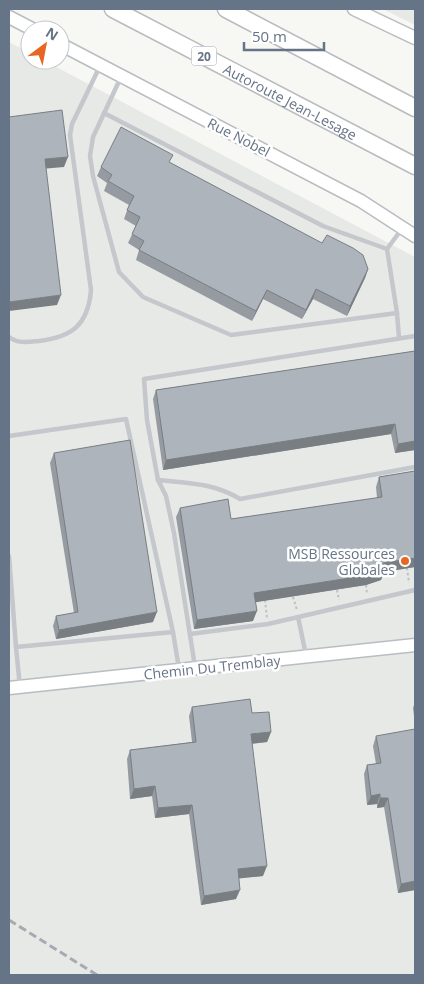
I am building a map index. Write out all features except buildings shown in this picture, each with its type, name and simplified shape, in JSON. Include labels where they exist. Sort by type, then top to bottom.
[{"type":"highway","name":"Autoroute Jean-Lesage","points":[[114,9],[415,166]]},
{"type":"highway","points":[[226,9],[415,108]]},
{"type":"street","points":[[354,9],[415,38]]},
{"type":"street","name":"Rue Nobel","points":[[70,49],[361,200],[415,236]]},
{"type":"street","name":"Chemin Du Tremblay","points":[[15,688],[415,645]]},
{"type":"lane","points":[[9,337],[21,343],[58,338],[72,332],[83,318],[89,304],[90,290],[70,135],[72,124],[101,65]]},
{"type":"lane","points":[[122,76],[93,137],[90,156],[93,176],[119,272],[143,297],[231,335],[397,313]]},
{"type":"lane","points":[[104,113],[323,226],[387,249]]},
{"type":"lane","points":[[399,338],[387,249],[404,227]]},
{"type":"lane","points":[[195,669],[174,533],[166,496],[158,480],[146,420],[144,379],[415,336]]},
{"type":"lane","points":[[9,436],[126,419],[180,670]]},
{"type":"lane","points":[[158,480],[207,484],[225,490],[240,500],[415,467]]},
{"type":"lane","points":[[9,556],[16,647],[15,688]]},
{"type":"lane","points":[[190,634],[268,624],[415,590]]},
{"type":"lane","points":[[298,617],[307,657]]},
{"type":"lane","points":[[16,647],[173,632]]},
{"type":"path","points":[[407,568],[408,576]]},
{"type":"path","points":[[294,596],[295,603]]},
{"type":"path","points":[[265,600],[266,610]]},
{"type":"shaded area","points":[[383,9],[415,9],[415,25]]},
{"type":"shaded area","points":[[9,42],[20,48],[20,70],[62,70],[415,257],[415,975],[9,975]]},
{"type":"railway","points":[[9,920],[97,975]]},
{"type":"place","name":"MSB Ressources Globales","points":[[405,561]]}]
